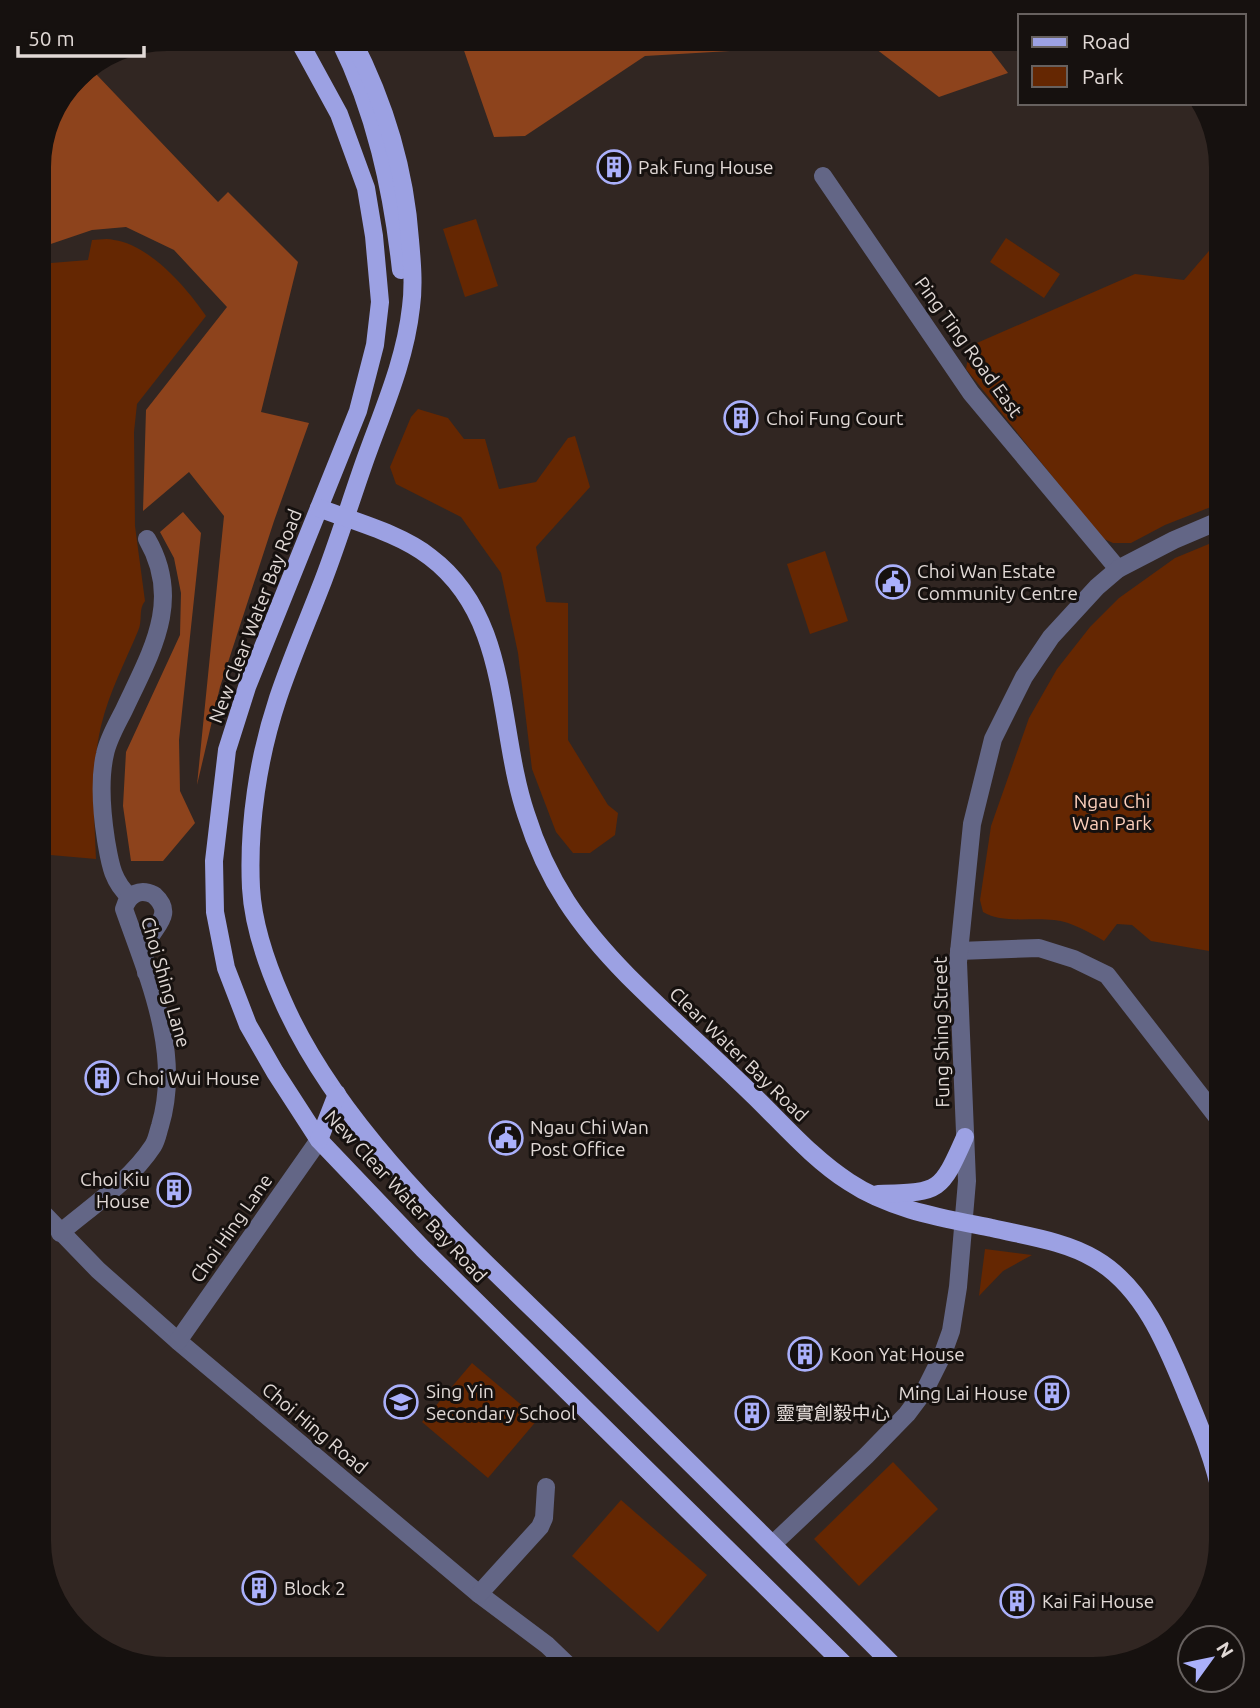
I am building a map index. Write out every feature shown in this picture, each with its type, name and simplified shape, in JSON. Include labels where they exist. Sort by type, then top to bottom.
[{"type":"main road","points":[[305,51],[339,114],[366,188],[380,302]]},
{"type":"main road","points":[[336,51],[370,113],[388,178],[407,329]]},
{"type":"main road","points":[[319,508],[358,411],[375,345],[385,244],[383,217],[370,151],[343,51]]},
{"type":"main road","points":[[347,519],[363,466],[394,384],[411,307],[412,272],[404,181],[380,98],[358,51]]},
{"type":"main road","name":"Clear Water Bay Road","points":[[319,508],[382,532],[430,557],[457,584],[478,615],[496,670],[524,810],[550,877],[583,927],[647,995],[812,1152],[849,1183],[871,1195],[930,1216],[1079,1250],[1100,1261],[1122,1280],[1164,1340],[1209,1451]]},
{"type":"main road","name":"New Clear Water Bay Road","points":[[319,508],[247,687],[227,750],[214,861],[215,912],[226,968],[248,1025],[319,1140],[423,1249],[836,1657]]},
{"type":"main road","name":"New Clear Water Bay Road","points":[[347,519],[278,696],[258,779],[251,856],[251,891],[257,926],[279,994],[296,1029],[337,1094],[394,1167],[475,1251],[884,1657]]},
{"type":"main road","points":[[319,1140],[337,1094]]},
{"type":"main road","points":[[871,1195],[927,1191],[944,1179],[965,1137]]},
{"type":"street","name":"Ping Ting Road East","points":[[823,176],[971,393],[1118,569]]},
{"type":"street","name":"Fung Shing Street","points":[[773,1544],[907,1414],[925,1390],[951,1331],[965,1223],[967,1181],[958,962],[972,824],[993,738],[1024,677],[1051,637],[1097,587],[1118,569],[1209,525]]},
{"type":"street","name":"Choi Shing Lane","points":[[60,1233],[131,1175],[155,1144],[164,1112],[167,1070],[164,1036],[127,903],[110,866],[105,832],[103,776],[105,755],[114,731],[161,625],[163,579],[157,557],[147,539]]},
{"type":"street","points":[[127,903],[140,892],[150,893],[159,899],[163,909],[162,919],[144,949],[146,973]]},
{"type":"street","points":[[959,951],[1039,948],[1074,958],[1107,975],[1209,1105]]},
{"type":"street","name":"Choi Hing Lane","points":[[178,1341],[319,1140]]},
{"type":"street","name":"Choi Hing Road","points":[[51,1223],[98,1270],[178,1341],[479,1594],[560,1657]]},
{"type":"street","points":[[479,1594],[540,1527],[544,1518],[546,1487]]},
{"type":"green space","points":[[476,219],[498,286],[465,297],[443,229]]},
{"type":"green space","points":[[1006,238],[1060,274],[1044,298],[990,262]]},
{"type":"green space","points":[[111,239],[141,250],[178,281],[206,316],[137,404],[134,432],[135,526],[145,601],[139,627],[101,726],[94,792],[96,859],[51,855],[51,263],[88,260],[92,240]]},
{"type":"green space","points":[[1209,251],[1209,508],[1165,525],[1131,543],[1113,543],[1102,538],[966,369],[970,346],[1135,274],[1184,280]]},
{"type":"green space","points":[[418,409],[448,418],[464,439],[485,439],[499,489],[536,482],[568,438],[575,436],[590,487],[536,547],[546,602],[568,603],[568,740],[608,805],[618,813],[615,835],[590,853],[573,853],[556,832],[532,769],[518,653],[501,573],[461,517],[396,484],[390,467],[411,417]]},
{"type":"green space","name":"Ngau Chi Wan Park","points":[[1209,544],[1209,951],[1151,941],[1132,925],[1117,924],[1104,941],[1061,921],[999,918],[983,912],[980,900],[991,826],[1029,718],[1057,669],[1090,627],[1119,598],[1175,558]]},
{"type":"green space","points":[[825,551],[848,621],[810,634],[787,564]]},
{"type":"green space","points":[[985,1249],[1032,1255],[1003,1271],[979,1296]]},
{"type":"green space","points":[[472,1363],[538,1419],[488,1478],[422,1422]]},
{"type":"green space","points":[[893,1462],[938,1509],[859,1586],[814,1539]]},
{"type":"green space","points":[[621,1500],[707,1575],[658,1632],[572,1556]]},
{"type":"shaded area","points":[[464,51],[730,51],[645,56],[525,136],[494,137]]},
{"type":"shaded area","points":[[879,51],[991,51],[1008,73],[939,97]]},
{"type":"shaded area","points":[[97,75],[218,202],[228,192],[298,262],[261,412],[309,423],[220,687],[197,785],[224,516],[189,472],[143,511],[146,410],[227,307],[174,250],[126,227],[92,230],[51,244],[51,159],[55,137],[70,102]]},
{"type":"shaded area","points":[[183,512],[201,533],[179,740],[180,791],[195,823],[163,861],[131,861],[123,806],[126,752],[180,635],[181,593],[174,558],[160,532]]},
{"type":"place","name":"Pak Fung House","points":[[614,167]]},
{"type":"place","name":"Choi Fung Court","points":[[741,418]]},
{"type":"place","name":"Choi Wan Estate Community Centre","points":[[893,582]]},
{"type":"place","name":"Choi Wui House","points":[[102,1078]]},
{"type":"place","name":"Ngau Chi Wan Post Office","points":[[506,1138]]},
{"type":"place","name":"Choi Kiu House","points":[[174,1190]]},
{"type":"place","name":"Koon Yat House","points":[[805,1354]]},
{"type":"place","name":"Ming Lai House","points":[[1052,1393]]},
{"type":"place","name":"Sing Yin Secondary School","points":[[401,1402]]},
{"type":"place","name":"靈實創毅中心","points":[[752,1413]]},
{"type":"place","name":"Block 2","points":[[259,1588]]},
{"type":"place","name":"Kai Fai House","points":[[1017,1601]]}]
